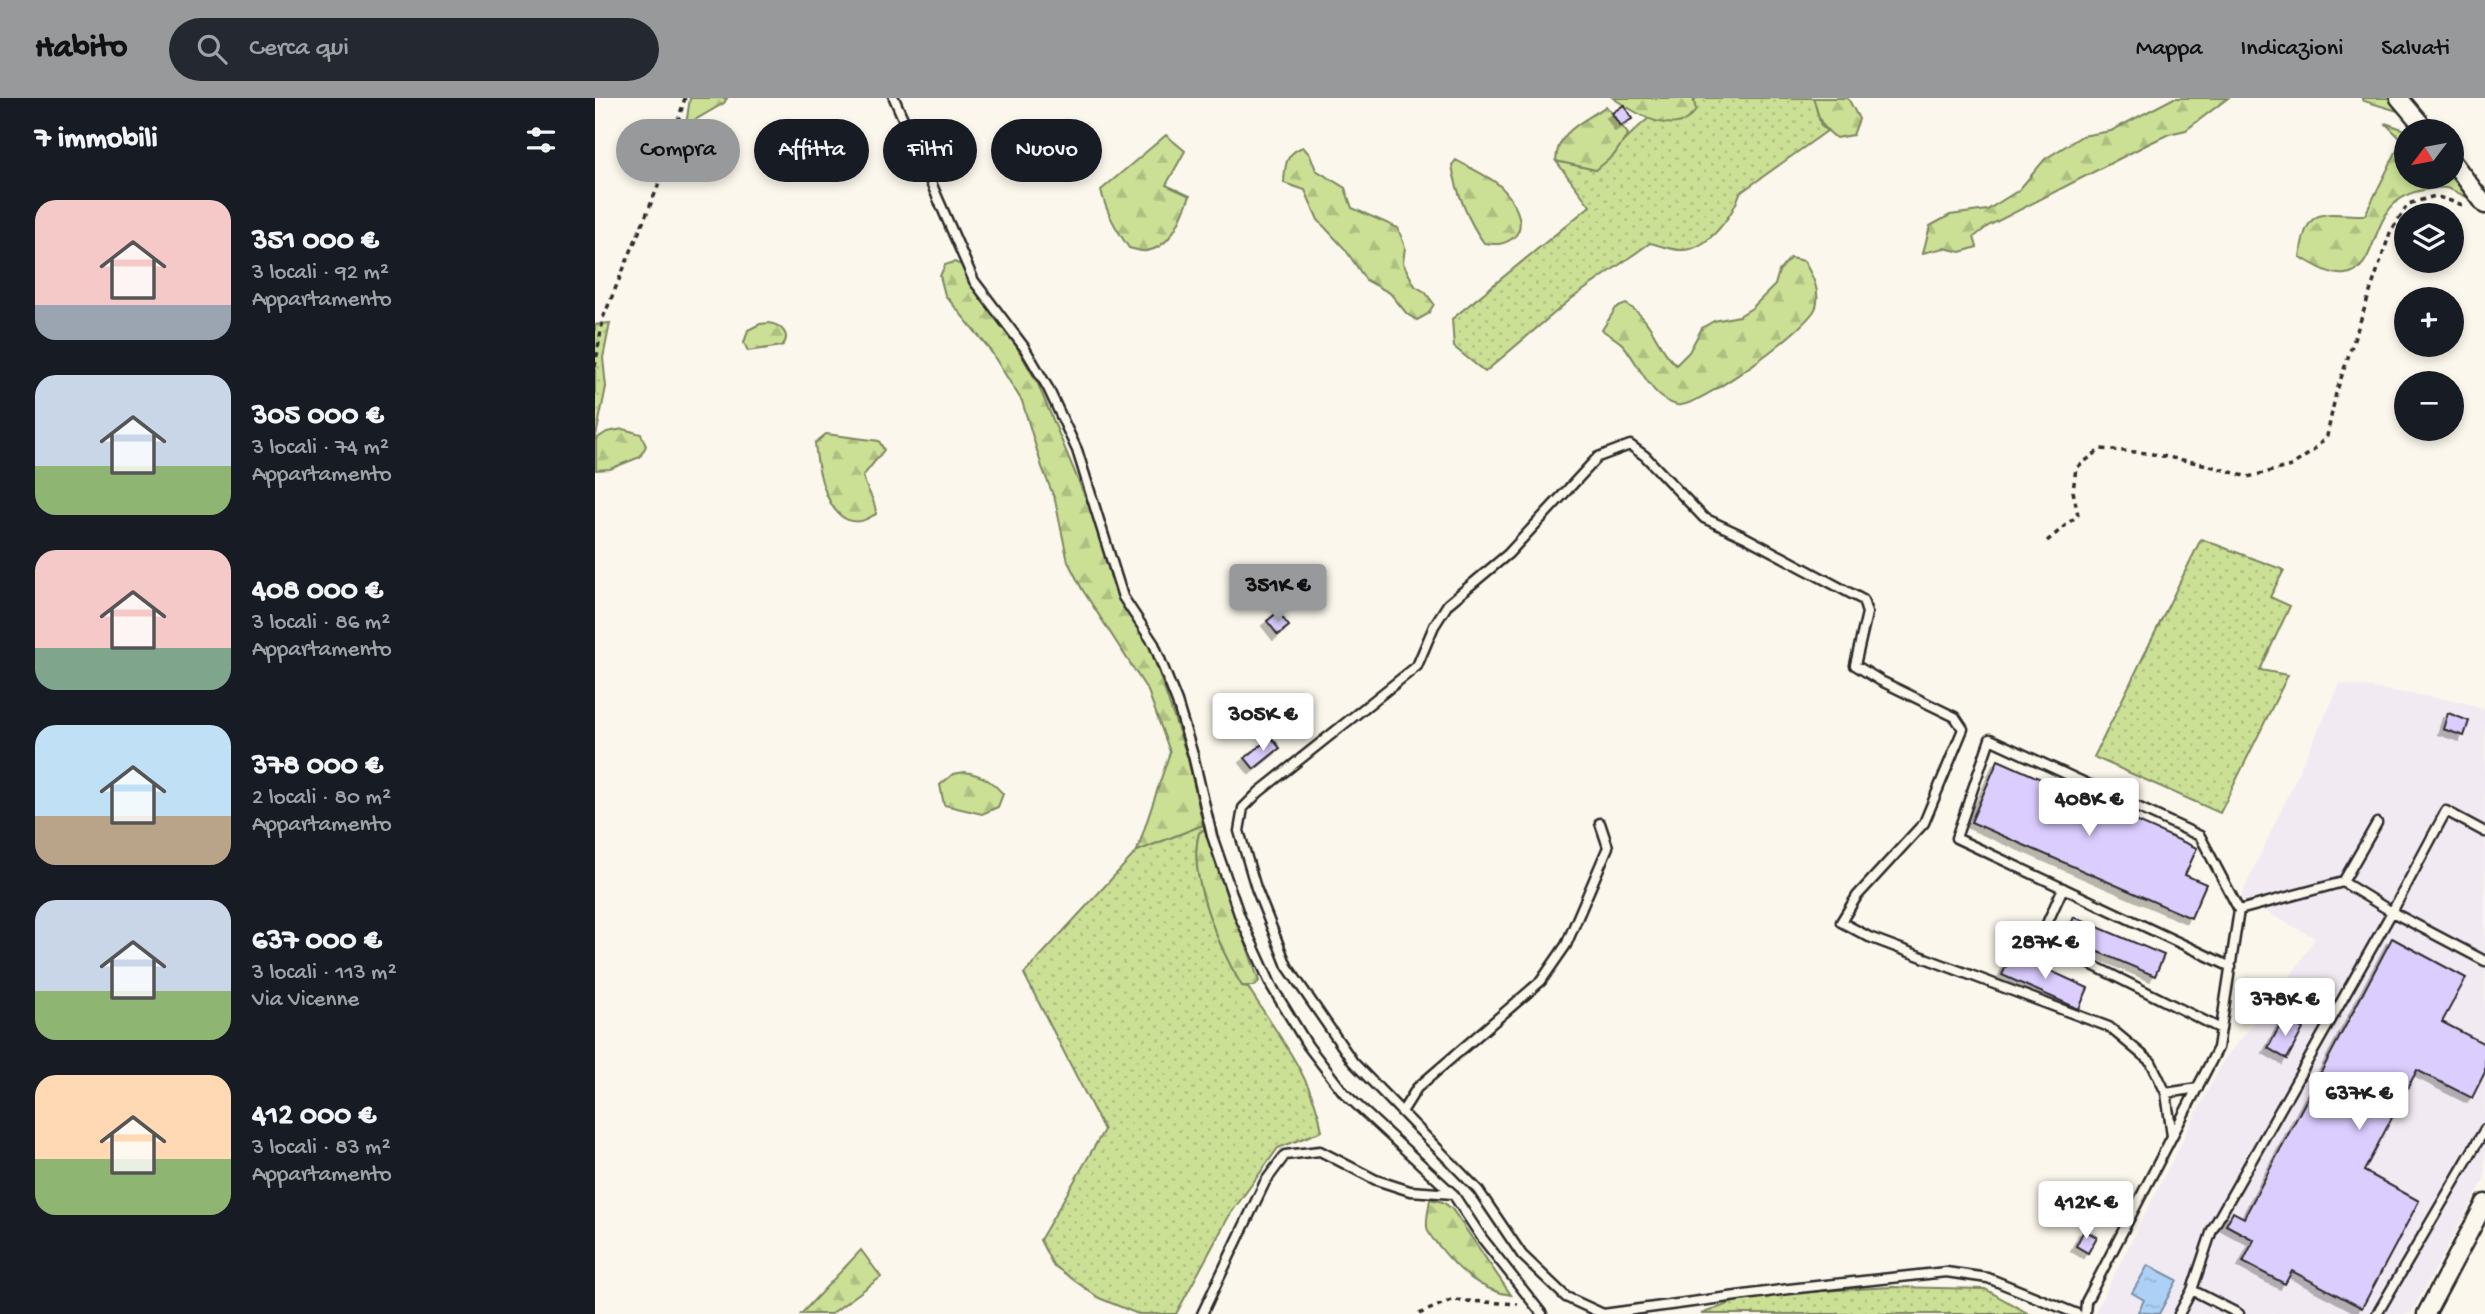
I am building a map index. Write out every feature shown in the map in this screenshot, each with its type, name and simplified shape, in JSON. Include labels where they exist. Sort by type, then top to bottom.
[{"type":"street","points":[[2399,98],[2417,119]]},
{"type":"street","points":[[2464,181],[2479,207]]},
{"type":"street","points":[[2426,1314],[2485,1203]]},
{"type":"lane","points":[[894,98],[974,281],[1024,347],[1048,388],[1077,450],[1123,597],[1154,644],[1177,702],[1212,836],[1240,917],[1272,987],[1308,1046],[1344,1093],[1453,1194],[1482,1238],[1542,1314]]},
{"type":"lane","points":[[2077,1314],[1987,1278],[1946,1272],[1789,1289],[1603,1314],[1566,1297],[1522,1255],[1478,1190],[1353,1062],[1287,966],[1256,888],[1240,831],[1243,808],[1259,792],[1417,666],[1434,626],[1448,604],[1508,554],[1598,457],[1630,445],[1645,456],[1704,518],[1863,600],[1867,613],[1855,665],[1881,681],[1955,717],[1963,729],[1924,823],[1857,896],[1841,922],[1869,937],[2109,1027],[2151,1062],[2166,1093],[2172,1136]]},
{"type":"lane","points":[[2085,1314],[2086,1302],[2218,1048],[2231,967],[2239,910],[2200,836],[1990,739],[1956,838],[2231,967]]},
{"type":"lane","points":[[2179,1314],[2192,1290],[2212,1230],[2392,912],[2446,811],[2485,832]]},
{"type":"lane","points":[[1402,1112],[1417,1088],[1541,981],[1566,945],[1608,847],[1600,823]]},
{"type":"lane","points":[[2239,910],[2343,882],[2377,823]]},
{"type":"lane","points":[[2343,882],[2392,912],[2485,961]]},
{"type":"lane","points":[[2063,888],[2040,939],[2221,1029]]},
{"type":"lane","points":[[2166,1093],[2198,1088]]},
{"type":"lane","points":[[2377,1314],[2485,1129]]},
{"type":"lane","points":[[1202,1314],[1265,1182],[1285,1155],[1319,1151],[1387,1184],[1410,1191],[1453,1194]]},
{"type":"lane","points":[[2192,1290],[2239,1314]]},
{"type":"path","points":[[595,367],[603,318],[657,189],[685,98]]},
{"type":"path","points":[[2047,541],[2078,514],[2073,491],[2076,468],[2101,449],[2158,455],[2248,477],[2291,467],[2313,451],[2327,436],[2336,393],[2390,233],[2408,204],[2435,195],[2479,207]]},
{"type":"path","points":[[1419,1314],[1451,1300],[1535,1305]]},
{"type":"shaded area","points":[[2339,683],[2463,702],[2485,710],[2485,1178],[2411,1314],[2094,1314],[2224,1059],[2279,994],[2315,938],[2240,898]]},
{"type":"green space","points":[[690,98],[727,98],[724,103],[696,119],[687,119]]},
{"type":"green space","points":[[1613,98],[1693,98],[1696,110],[1688,119],[1667,123],[1644,116]]},
{"type":"green space","points":[[1693,98],[1812,98],[1821,126],[1827,131],[1740,193],[1726,220],[1702,244],[1679,250],[1650,243],[1571,299],[1485,372],[1454,347],[1452,319],[1590,206],[1556,161],[1596,170],[1649,118],[1662,122],[1695,101]]},
{"type":"green space","points":[[1812,98],[1847,98],[1859,119],[1853,135],[1836,138],[1830,133],[1821,122]]},
{"type":"green space","points":[[2174,98],[2228,98],[2186,130],[2169,134],[2146,145],[1988,226],[1974,237],[1977,247],[1961,252],[1944,248],[1923,253],[1930,226],[1950,215],[1987,210],[2019,190],[2045,159],[2082,136],[2111,131]]},
{"type":"green space","points":[[2362,98],[2388,98],[2401,112],[2364,101]]},
{"type":"green space","points":[[1606,106],[1628,134],[1614,155],[1596,170],[1556,161],[1566,134]]},
{"type":"green space","points":[[1166,135],[1185,151],[1166,185],[1190,196],[1179,222],[1163,244],[1146,251],[1129,248],[1112,220],[1101,190]]},
{"type":"green space","points":[[1303,147],[1310,155],[1316,170],[1345,188],[1352,208],[1398,228],[1405,247],[1403,263],[1415,286],[1425,292],[1434,304],[1428,314],[1417,320],[1407,314],[1390,293],[1366,280],[1345,249],[1318,220],[1305,190],[1284,183],[1289,157]]},
{"type":"green space","points":[[2394,156],[2394,189],[2434,189],[2405,196],[2394,203],[2383,219],[2365,260],[2357,270],[2339,274],[2300,257],[2303,240],[2312,220],[2327,214],[2365,215]]},
{"type":"green space","points":[[1456,160],[1496,182],[1509,196],[1517,210],[1520,225],[1511,240],[1500,244],[1484,243],[1468,216],[1460,195],[1452,165]]},
{"type":"green space","points":[[2448,189],[2463,189],[2471,199]]},
{"type":"green space","points":[[1790,258],[1804,261],[1810,272],[1815,283],[1816,307],[1794,332],[1752,365],[1689,403],[1677,405],[1660,396],[1624,346],[1602,330],[1616,308],[1626,304],[1649,325],[1676,365],[1689,352],[1702,328],[1714,321],[1739,316],[1752,308],[1775,285],[1779,271]]},
{"type":"green space","points":[[954,262],[962,265],[1007,330],[1038,384],[1099,530],[1111,579],[1147,638],[1188,759],[1203,825],[1137,851],[1170,752],[1148,691],[1082,589],[1068,562],[1055,500],[1022,401],[988,347],[945,295],[940,276],[945,265]]},
{"type":"green space","points":[[610,323],[603,358],[606,387],[595,441],[595,325]]},
{"type":"green space","points":[[769,323],[784,331],[786,338],[782,346],[748,351],[744,343],[748,330]]},
{"type":"green space","points":[[623,429],[641,434],[646,446],[640,457],[610,469],[596,470],[596,439],[607,432]]},
{"type":"green space","points":[[826,434],[879,441],[884,450],[863,476],[876,514],[867,519],[849,520],[840,515],[826,493],[815,443]]},
{"type":"green space","points":[[2201,539],[2284,570],[2270,597],[2290,606],[2260,670],[2288,675],[2220,813],[2094,757]]},
{"type":"green space","points":[[965,772],[982,777],[999,789],[1003,794],[998,807],[982,814],[944,805],[940,785],[953,774]]},
{"type":"green space","points":[[1203,825],[1205,829],[1199,833],[1197,850],[1198,870],[1216,933],[1242,986],[1248,987],[1302,1074],[1318,1112],[1322,1131],[1278,1148],[1229,1216],[1176,1314],[1138,1314],[1099,1298],[1053,1265],[1040,1240],[1104,1130],[1024,974],[1137,851]]},
{"type":"green space","points":[[1205,829],[1259,981],[1255,986],[1242,986],[1224,953],[1208,912],[1198,870],[1197,850],[1199,833]]},
{"type":"green space","points":[[1430,1199],[1443,1202],[1452,1209],[1511,1295],[1489,1289],[1470,1278],[1433,1239],[1427,1227]]},
{"type":"green space","points":[[861,1250],[881,1277],[831,1314],[801,1314]]},
{"type":"green space","points":[[1891,1287],[1985,1289],[2029,1314],[1701,1314],[1753,1295]]},
{"type":"water","points":[[2148,1265],[2177,1280],[2159,1314],[2138,1312],[2144,1300],[2132,1293]]},
{"type":"building","points":[[1624,105],[1632,119],[1620,126],[1612,113]]},
{"type":"building","points":[[1278,612],[1289,626],[1278,635],[1267,621]]},
{"type":"building","points":[[2448,713],[2469,721],[2464,736],[2443,729]]},
{"type":"building","points":[[1271,737],[1280,748],[1254,769],[1245,758]]},
{"type":"building","points":[[1998,760],[2197,848],[2185,875],[2206,884],[2191,918],[1971,822]]},
{"type":"building","points":[[2074,917],[2164,955],[2155,976],[2065,938]]},
{"type":"building","points":[[2392,938],[2466,978],[2442,1022],[2485,1044],[2485,1072],[2472,1098],[2417,1070],[2364,1171],[2419,1201],[2362,1308],[2292,1271],[2285,1284],[2243,1262],[2254,1240],[2226,1225],[2233,1212],[2244,1218]]},
{"type":"building","points":[[2012,953],[2088,988],[2079,1009],[2002,975]]},
{"type":"building","points":[[2284,1018],[2303,1029],[2287,1059],[2268,1048]]},
{"type":"building","points":[[2084,1230],[2097,1237],[2088,1253],[2076,1246]]}]
